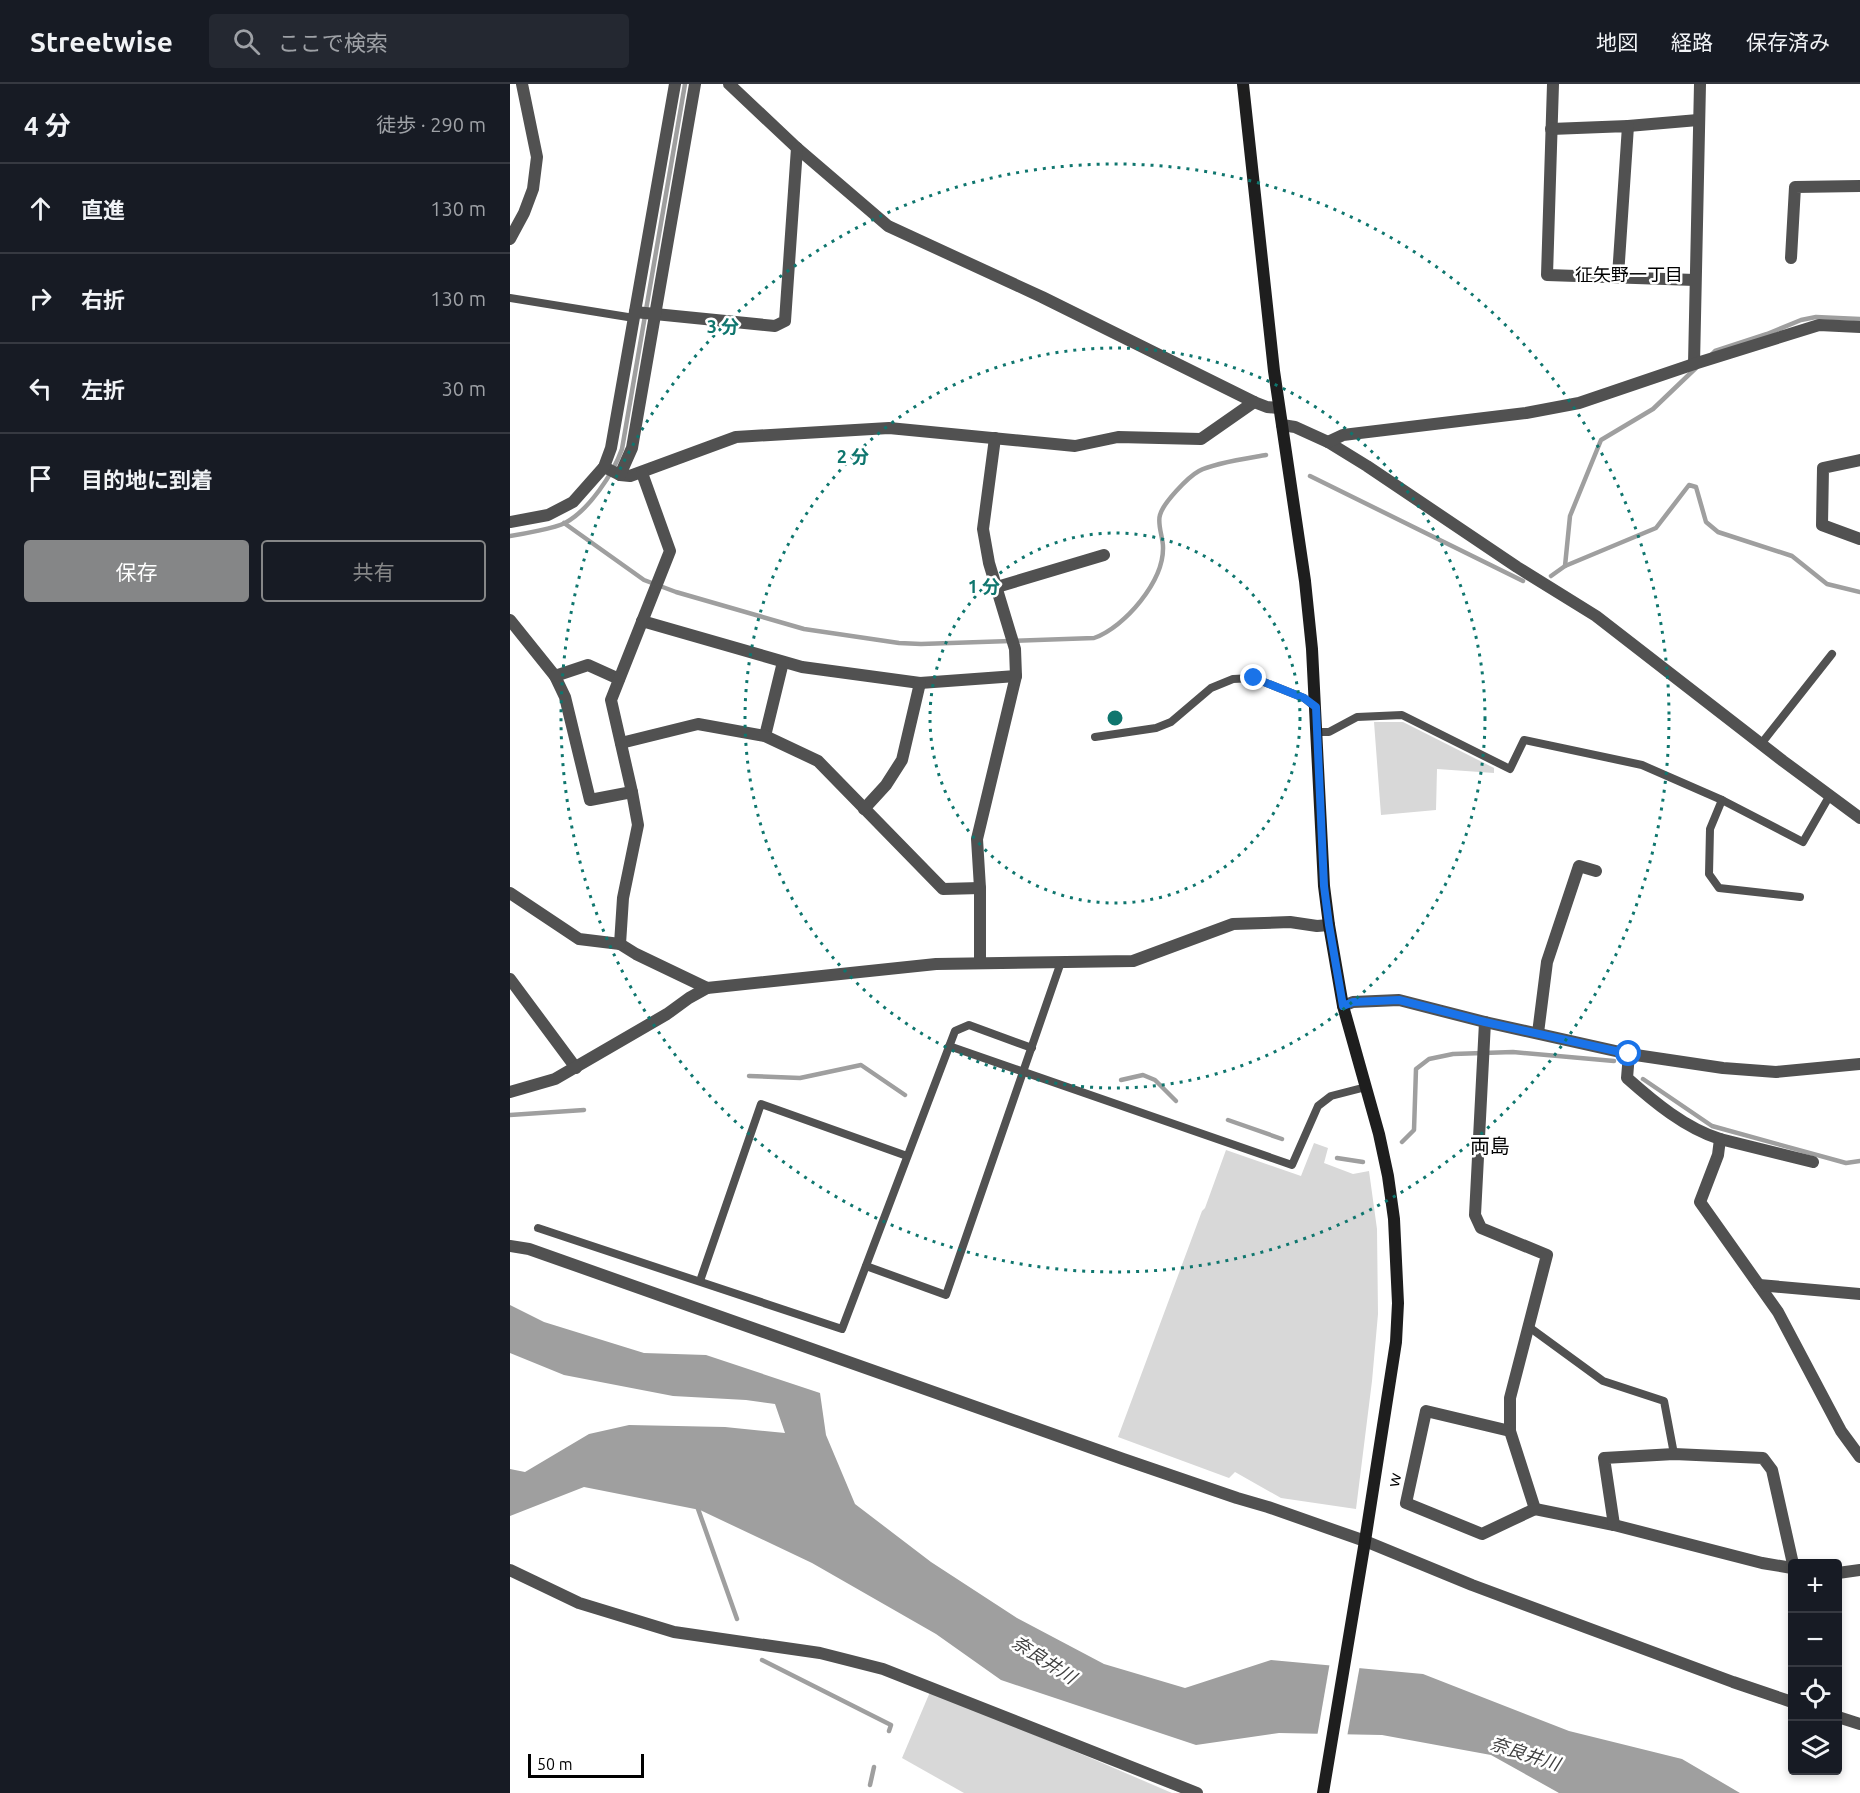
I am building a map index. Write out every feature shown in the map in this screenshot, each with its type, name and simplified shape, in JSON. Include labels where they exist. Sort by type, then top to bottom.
[{"type":"street","points":[[510,239],[524,213],[533,189],[537,157],[522,84]]},
{"type":"street","points":[[510,522],[548,515],[573,502],[612,471],[632,448],[643,315],[675,84]]},
{"type":"street","points":[[612,471],[611,448],[695,84]]},
{"type":"street","points":[[729,84],[797,148],[888,226],[1042,297],[1254,402],[1267,407],[1279,408]]},
{"type":"street","points":[[1243,84],[1279,408],[1305,581],[1312,649],[1324,886],[1343,1006],[1379,1134],[1388,1176],[1394,1219],[1398,1303],[1396,1342],[1365,1546],[1323,1793]]},
{"type":"street","points":[[1553,84],[1547,275],[1695,280]]},
{"type":"street","points":[[1694,364],[1700,84]]},
{"type":"street","points":[[1551,129],[1698,120]]},
{"type":"street","points":[[1618,276],[1628,126]]},
{"type":"street","points":[[643,315],[775,326],[785,321],[797,148]]},
{"type":"street","points":[[1791,258],[1795,188],[1860,186]]},
{"type":"street","points":[[1328,442],[1342,435],[1526,413],[1579,404],[1694,364],[1819,325],[1860,327]]},
{"type":"street","points":[[612,471],[630,476],[736,437],[889,428],[1075,446],[1118,437],[1201,439],[1254,402]]},
{"type":"street","points":[[1282,425],[1295,427],[1328,442],[1596,616],[1860,819]]},
{"type":"street","points":[[980,963],[980,888],[977,839],[1016,676],[1015,650],[989,563],[983,529],[995,438]]},
{"type":"street","points":[[1860,460],[1823,468],[1822,525],[1860,539]]},
{"type":"street","points":[[620,944],[623,898],[638,825],[611,700],[670,551],[642,472]]},
{"type":"street","points":[[997,587],[1104,555]]},
{"type":"street","points":[[510,620],[555,676],[565,697],[590,800],[632,792]]},
{"type":"street","points":[[642,621],[802,667],[920,683],[1016,676]]},
{"type":"street","points":[[765,736],[783,662]]},
{"type":"street","points":[[555,676],[588,665],[619,679]]},
{"type":"street","points":[[864,809],[885,785],[902,760],[920,683]]},
{"type":"street","points":[[621,743],[698,724],[765,736],[818,761],[943,889],[980,888]]},
{"type":"street","points":[[1538,1034],[1547,963],[1579,866],[1596,871]]},
{"type":"street","points":[[510,893],[579,939],[620,944],[706,988]]},
{"type":"street","points":[[510,1092],[555,1079],[576,1068],[706,988],[936,964],[1133,961],[1233,924],[1290,922],[1317,926],[1329,925]]},
{"type":"street","points":[[510,979],[576,1068]]},
{"type":"street","points":[[1343,1006],[1353,1002],[1399,1000],[1629,1054],[1724,1068],[1776,1072],[1860,1064]]},
{"type":"street","points":[[1485,1022],[1475,1215],[1481,1228],[1547,1255],[1510,1398],[1510,1431],[1535,1509],[1614,1525],[1762,1563],[1788,1566]]},
{"type":"street","points":[[1629,1054],[1627,1077],[1649,1098],[1701,1133],[1813,1162]]},
{"type":"street","points":[[1720,1139],[1718,1155],[1700,1202],[1778,1312],[1841,1431],[1860,1457]]},
{"type":"street","points":[[510,1246],[529,1249],[1123,1459],[1268,1507],[1365,1546],[1788,1701]]},
{"type":"street","points":[[1759,1285],[1860,1294]]},
{"type":"street","name":"ｗ","points":[[1510,1431],[1426,1411],[1406,1503],[1482,1534],[1535,1509]]},
{"type":"street","points":[[1614,1525],[1604,1458],[1674,1454],[1763,1458],[1772,1470],[1791,1559]]},
{"type":"street","points":[[510,1570],[579,1603],[674,1632],[820,1653],[883,1669],[1197,1793]]},
{"type":"street","points":[[1842,1572],[1860,1570]]},
{"type":"street","points":[[1842,1718],[1860,1724]]},
{"type":"lane","points":[[510,298],[643,315]]},
{"type":"lane","points":[[1761,744],[1832,654]]},
{"type":"lane","points":[[1095,737],[1156,728],[1171,722],[1211,688],[1233,679],[1254,678],[1304,698],[1316,707]]},
{"type":"lane","points":[[1317,732],[1329,732],[1357,717],[1402,716],[1510,769],[1524,740],[1642,765],[1722,800],[1803,842],[1830,795]]},
{"type":"lane","points":[[1722,800],[1710,829],[1709,874],[1719,888],[1800,897]]},
{"type":"lane","points":[[866,1266],[946,1295],[1061,962]]},
{"type":"lane","points":[[538,1228],[842,1329],[955,1031],[969,1025],[1032,1048]]},
{"type":"lane","points":[[949,1046],[1292,1165],[1318,1106],[1331,1096],[1366,1087]]},
{"type":"lane","points":[[700,1281],[761,1104],[908,1156]]},
{"type":"lane","points":[[1528,1327],[1603,1381],[1664,1401],[1674,1454]]},
{"type":"shaded area","points":[[1374,722],[1403,722],[1494,768],[1494,773],[1437,769],[1436,810],[1381,815]]},
{"type":"shaded area","points":[[1314,1143],[1328,1148],[1324,1163],[1353,1174],[1369,1171],[1377,1229],[1378,1314],[1356,1509],[1281,1498],[1235,1472],[1229,1478],[1118,1437],[1226,1150],[1301,1176]]},
{"type":"shaded area","points":[[930,1692],[1172,1793],[964,1793],[902,1758]]},
{"type":"water","name":"奈良井川","points":[[510,1305],[544,1322],[644,1353],[706,1355],[820,1393],[826,1435],[855,1504],[931,1562],[1017,1618],[1104,1664],[1185,1688],[1271,1660],[1423,1674],[1569,1731],[1682,1759],[1740,1793],[1559,1793],[1491,1755],[1382,1735],[1279,1733],[1196,1745],[1001,1680],[936,1634],[812,1563],[700,1510],[584,1487],[510,1516],[510,1469],[525,1472],[589,1434],[629,1425],[725,1427],[785,1433],[775,1404],[673,1396],[564,1375],[510,1353]]},
{"type":"pier","points":[[1330,1662],[1360,1665],[1347,1737],[1317,1737]]},
{"type":"waterway","points":[[510,536],[554,527],[574,517],[599,490],[613,469],[622,449],[685,84]]},
{"type":"waterway","points":[[1711,355],[1715,351],[1801,320],[1816,317],[1860,319]]},
{"type":"waterway","points":[[1565,566],[1570,516],[1601,440],[1653,409],[1698,366]]},
{"type":"waterway","points":[[564,523],[644,580],[676,592],[804,629],[899,643],[921,644],[1094,638],[1118,624],[1150,588],[1162,560],[1160,515],[1176,491],[1194,474],[1205,468],[1266,455]]},
{"type":"waterway","points":[[1310,476],[1523,581]]},
{"type":"waterway","points":[[1551,576],[1565,566],[1656,528],[1689,485],[1696,487],[1706,522],[1718,532],[1792,556],[1827,584],[1860,592]]},
{"type":"waterway","points":[[1402,1142],[1414,1130],[1416,1069],[1429,1059],[1453,1054],[1513,1052],[1614,1061]]},
{"type":"waterway","points":[[749,1076],[800,1078],[861,1065],[905,1095]]},
{"type":"waterway","points":[[1121,1080],[1143,1075],[1155,1080],[1176,1101]]},
{"type":"waterway","points":[[1643,1079],[1712,1126],[1846,1163],[1860,1161]]},
{"type":"waterway","points":[[510,1115],[584,1110]]},
{"type":"waterway","points":[[1228,1120],[1282,1139]]},
{"type":"waterway","points":[[1337,1158],[1363,1162]]},
{"type":"waterway","points":[[697,1506],[737,1619]]},
{"type":"waterway","points":[[762,1660],[891,1725],[889,1731]]},
{"type":"waterway","points":[[870,1785],[874,1767]]},
{"type":"district","name":"征矢野一丁目","points":[[1629,275]]},
{"type":"district","name":"両島","points":[[1490,1146]]},
{"type":"route","points":[[1254,678],[1304,698],[1316,707],[1324,886],[1343,1006],[1353,1002],[1399,1000],[1629,1054]]}]
